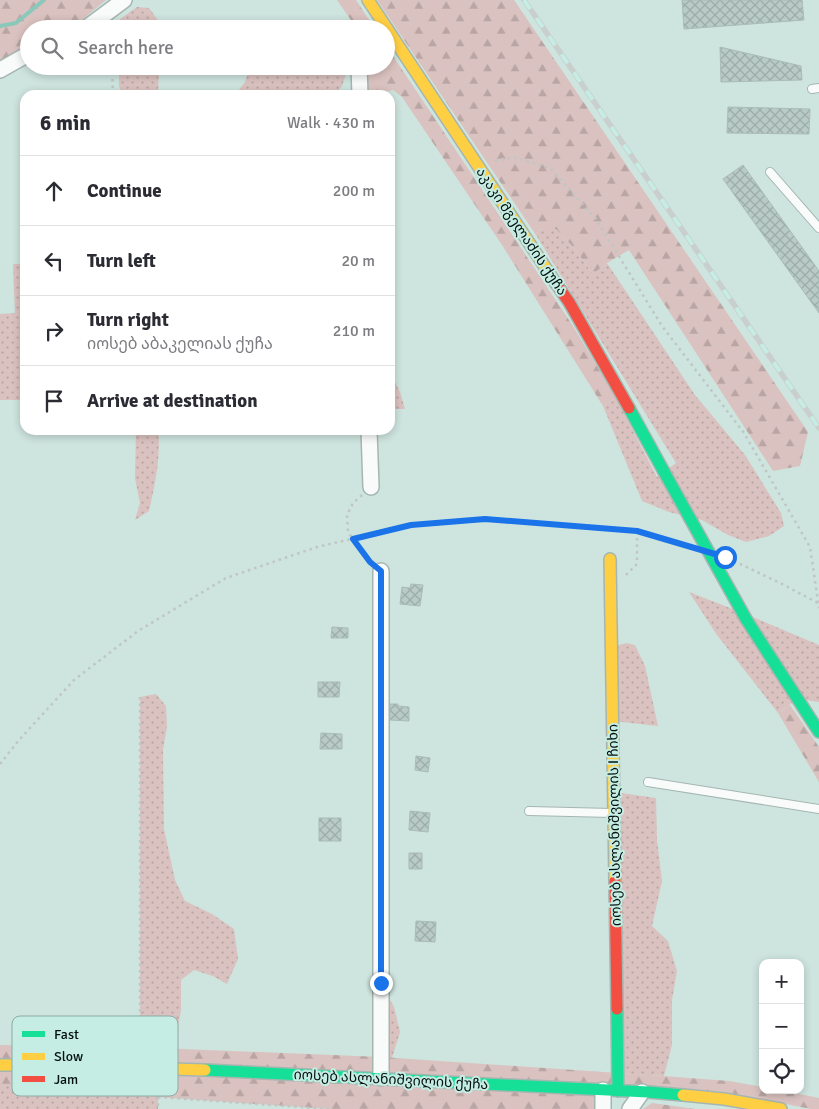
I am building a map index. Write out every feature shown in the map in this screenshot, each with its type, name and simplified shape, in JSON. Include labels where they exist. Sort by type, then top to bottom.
[{"type":"street","points":[[97,20],[124,0]]},
{"type":"street","name":"აკაკი მგელაძის ქუჩა","points":[[368,0],[379,20]]},
{"type":"street","name":"აკაკი მგელაძის ქუჩა","points":[[395,47],[478,165],[569,302],[746,619],[819,732]]},
{"type":"street","points":[[0,70],[20,59]]},
{"type":"street","points":[[359,75],[360,90]]},
{"type":"street","points":[[369,435],[370,487]]},
{"type":"street","name":"იოსებ ასლანიშვილის I ჩიხი","points":[[610,559],[614,813],[611,1090]]},
{"type":"street","points":[[381,571],[381,1078]]},
{"type":"street","name":"იოსებ ასლანიშვილის ქუჩა","points":[[178,1069],[642,1092],[724,1099],[781,1109]]},
{"type":"street","points":[[603,1109],[611,1090]]},
{"type":"street","points":[[630,1109],[642,1092]]},
{"type":"lane","points":[[770,172],[819,228]]},
{"type":"lane","points":[[648,782],[819,809]]},
{"type":"lane","points":[[529,811],[614,813]]},
{"type":"path","points":[[112,75],[113,90]]},
{"type":"path","points":[[478,165],[512,158],[550,168],[596,219],[662,326],[744,432],[810,547],[819,608]]},
{"type":"path","points":[[370,487],[353,503],[347,515],[348,532],[370,562],[381,571]]},
{"type":"path","points":[[0,764],[18,740],[74,680],[138,631],[226,578],[318,547],[411,525],[485,519],[637,531],[690,546]]},
{"type":"path","points":[[610,581],[628,574],[637,564],[637,531]]},
{"type":"path","points":[[733,561],[818,603]]},
{"type":"path","points":[[140,698],[141,1016]]},
{"type":"path","points":[[158,1109],[158,1097],[329,1109]]},
{"type":"green space","points":[[0,0],[106,0],[82,20],[20,20],[20,51],[0,60]]},
{"type":"green space","points":[[337,0],[356,0],[369,20],[351,20]]},
{"type":"green space","points":[[377,0],[514,0],[808,432],[800,466],[773,471],[629,250],[593,274],[574,248],[556,229],[540,229],[536,235],[395,27],[395,20],[391,20]]},
{"type":"green space","points":[[137,7],[149,8],[157,20],[120,20]]},
{"type":"green space","points":[[395,59],[573,326],[616,398],[603,406],[502,245],[402,97],[395,90],[365,90],[365,75],[395,75]]},
{"type":"green space","points":[[119,75],[159,75],[158,90],[120,90]]},
{"type":"green space","points":[[247,75],[346,75],[339,90],[239,90]]},
{"type":"green space","points":[[540,229],[556,229],[574,248],[593,274],[607,263],[695,395],[745,455],[781,513],[784,526],[769,536],[746,542],[728,535],[702,520],[669,512],[642,501],[603,406],[616,398],[657,477],[676,463],[536,235]]},
{"type":"green space","points":[[13,264],[20,264],[20,400],[0,400],[0,314],[15,313]]},
{"type":"green space","points":[[395,382],[400,392],[405,409],[395,409]]},
{"type":"green space","points":[[136,435],[158,435],[158,461],[149,511],[135,520],[140,503],[135,478]]},
{"type":"green space","points":[[689,592],[819,645],[819,702],[798,699],[778,713],[717,635]]},
{"type":"green space","points":[[626,643],[635,645],[645,666],[658,726],[613,721],[612,647]]},
{"type":"green space","points":[[156,694],[166,706],[167,727],[163,750],[164,829],[175,880],[185,901],[212,914],[234,929],[238,959],[227,984],[213,976],[194,970],[181,980],[181,1010],[178,1027],[178,1016],[140,1016],[140,697]]},
{"type":"green space","points":[[790,705],[819,747],[819,782],[778,713]]},
{"type":"green space","points":[[614,792],[656,798],[657,840],[662,881],[652,926],[668,941],[677,971],[672,1000],[672,1045],[664,1076],[618,1073]]},
{"type":"green space","points":[[381,983],[394,1007],[400,1032],[392,1058],[381,1057]]},
{"type":"green space","points":[[0,1045],[12,1045],[12,1085],[0,1085]]},
{"type":"green space","points":[[178,1049],[381,1057],[618,1073],[603,1109],[329,1109],[158,1097],[178,1096]]},
{"type":"green space","points":[[623,1073],[729,1081],[759,1086],[759,1094],[800,1094],[819,1098],[819,1109],[724,1092],[623,1085]]},
{"type":"green space","points":[[0,1085],[12,1085],[12,1096],[158,1096],[158,1109],[0,1109]]},
{"type":"green space","points":[[652,1103],[695,1109],[643,1109]]},
{"type":"building","points":[[682,0],[802,0],[804,20],[684,29]]},
{"type":"building","points":[[720,47],[801,66],[802,80],[721,82]]},
{"type":"building","points":[[728,107],[810,109],[809,134],[727,133]]},
{"type":"building","points":[[743,165],[819,271],[819,313],[723,179]]},
{"type":"building","points":[[411,584],[423,585],[420,606],[400,604],[402,587],[410,588]]},
{"type":"building","points":[[332,627],[348,628],[348,638],[331,638]]},
{"type":"building","points":[[318,682],[340,682],[339,697],[318,697]]},
{"type":"building","points":[[390,704],[409,707],[409,721],[390,720]]},
{"type":"building","points":[[321,733],[342,734],[342,749],[320,749]]},
{"type":"building","points":[[416,756],[430,758],[428,772],[415,770]]},
{"type":"building","points":[[410,811],[430,813],[428,832],[409,830]]},
{"type":"building","points":[[319,818],[341,818],[341,841],[319,841]]},
{"type":"building","points":[[409,853],[422,853],[422,869],[409,869]]},
{"type":"building","points":[[416,921],[436,922],[435,942],[415,941]]},
{"type":"waterway","points":[[0,26],[16,23],[44,0]]},
{"type":"railway","points":[[524,0],[819,428]]},
{"type":"traffic: fast","points":[[629,408],[663,470]]},
{"type":"traffic: fast","points":[[663,470],[746,619]]},
{"type":"traffic: fast","points":[[746,619],[819,732]]},
{"type":"traffic: fast","points":[[617,1009],[618,1091]]},
{"type":"traffic: fast","points":[[205,1070],[683,1095]]},
{"type":"traffic: slow","points":[[368,0],[381,20]]},
{"type":"traffic: slow","points":[[395,41],[555,282]]},
{"type":"traffic: slow","points":[[610,559],[615,881]]},
{"type":"traffic: slow","points":[[0,1065],[12,1065]]},
{"type":"traffic: slow","points":[[178,1069],[205,1070]]},
{"type":"traffic: slow","points":[[683,1095],[724,1099],[781,1109]]},
{"type":"traffic: jam","points":[[555,282],[569,302],[629,408]]},
{"type":"traffic: jam","points":[[615,881],[617,1009]]},
{"type":"route","points":[[381,983],[381,571],[370,562],[353,539],[411,525],[485,519],[637,531],[725,557]]}]
